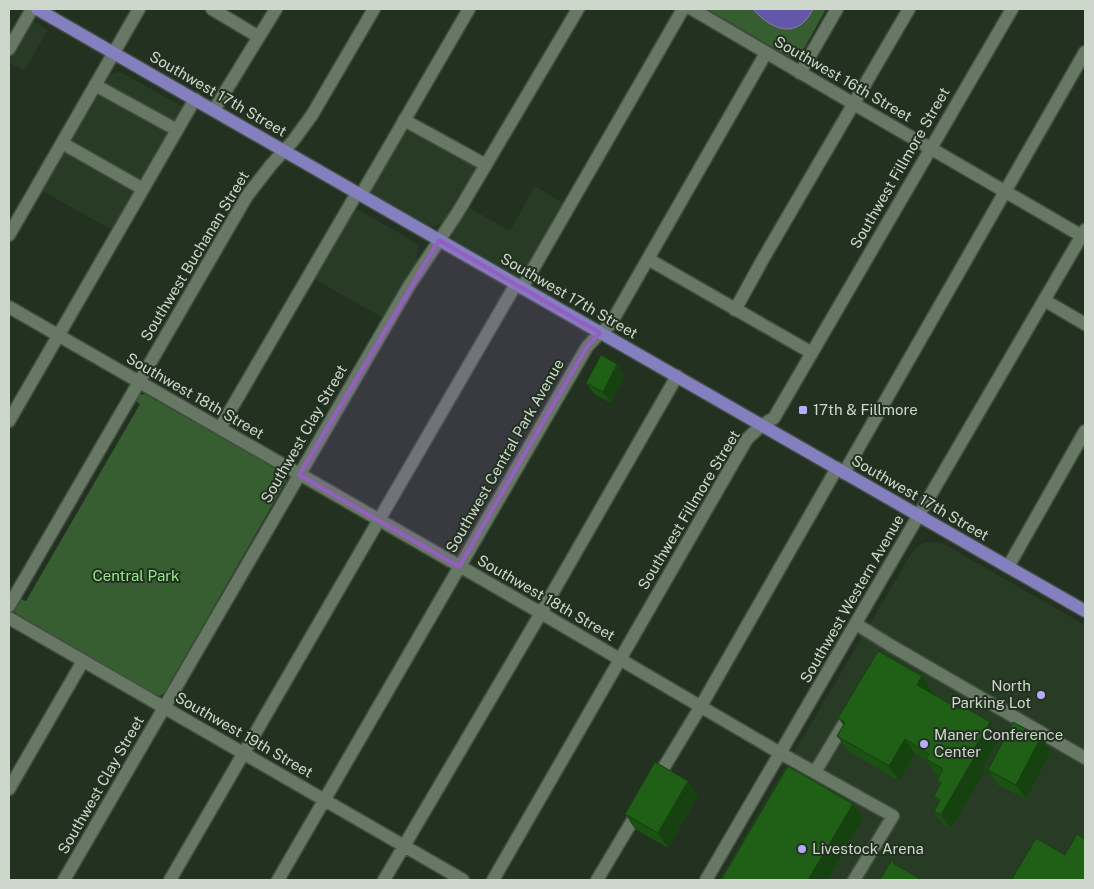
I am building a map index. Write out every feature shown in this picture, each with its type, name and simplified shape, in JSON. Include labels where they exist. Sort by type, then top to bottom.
[{"type":"main road","name":"Southwest 17th Street","points":[[37,9],[1085,611]]},
{"type":"street","points":[[9,49],[32,9]]},
{"type":"street","points":[[9,235],[139,9]]},
{"type":"street","points":[[212,9],[259,37]]},
{"type":"street","points":[[214,110],[276,9]]},
{"type":"street","name":"Southwest Buchanan Street","points":[[9,606],[247,196],[312,115],[374,9]]},
{"type":"street","points":[[220,428],[469,9]]},
{"type":"street","name":"Southwest Clay Street","points":[[64,880],[409,286],[458,212],[578,9]]},
{"type":"street","points":[[170,880],[379,521],[683,9]]},
{"type":"street","name":"Southwest 16th Street","points":[[692,9],[1005,192],[1083,233]]},
{"type":"street","points":[[800,72],[837,9]]},
{"type":"street","points":[[735,310],[910,9]]},
{"type":"street","name":"Southwest Fillmore Street","points":[[493,880],[747,438],[762,425],[774,418],[1012,9]]},
{"type":"street","points":[[597,880],[841,471],[1085,52]]},
{"type":"street","name":"Southwest Central Park Avenue","points":[[278,880],[587,347],[600,332],[610,325],[766,53]]},
{"type":"street","points":[[95,85],[177,130]]},
{"type":"street","points":[[9,421],[195,99]]},
{"type":"street","points":[[404,120],[486,165]]},
{"type":"street","points":[[62,143],[143,189]]},
{"type":"street","name":"Southwest Western Avenue","points":[[706,880],[1083,233]]},
{"type":"street","points":[[648,259],[812,353]]},
{"type":"street","points":[[1044,300],[1085,324]]},
{"type":"street","name":"Southwest 18th Street","points":[[9,307],[892,816],[854,880]]},
{"type":"street","points":[[384,880],[541,613],[677,376]]},
{"type":"street","points":[[1008,567],[1085,431]]},
{"type":"street","name":"Southwest 19th Street","points":[[9,618],[463,880]]},
{"type":"street","points":[[856,624],[888,649],[1085,758]]},
{"type":"street","points":[[9,789],[83,661]]},
{"type":"street","points":[[815,772],[855,704]]},
{"type":"highlighted area","points":[[439,240],[600,333],[587,347],[459,567],[299,475]]},
{"type":"shaded area","points":[[753,9],[813,9],[807,19],[800,25],[784,29],[768,23]]},
{"type":"shaded area","points":[[24,16],[48,30],[24,71],[9,62],[9,43]]},
{"type":"shaded area","points":[[119,72],[192,112],[121,235],[42,191],[108,77],[113,73]]},
{"type":"shaded area","points":[[401,116],[480,161],[442,223],[436,226],[430,226],[360,186]]},
{"type":"shaded area","points":[[535,186],[566,205],[522,280],[459,244],[452,238],[468,207],[510,231]]},
{"type":"shaded area","points":[[347,203],[413,241],[418,246],[417,260],[383,318],[305,274]]},
{"type":"shaded area","points":[[934,542],[953,549],[1085,625],[1085,880],[719,880],[911,554],[918,546]]},
{"type":"green space","points":[[707,9],[826,9],[800,56],[796,59],[791,58]]},
{"type":"green space","name":"Central Park","points":[[145,394],[280,471],[287,478],[167,688],[160,696],[153,694],[14,612],[19,600],[26,601],[140,404],[135,400],[140,395]]},
{"type":"building","points":[[601,355],[617,364],[603,392],[586,383]]},
{"type":"building","name":"Maner Conference Center","points":[[878,651],[922,676],[917,685],[959,709],[961,705],[990,722],[971,754],[975,756],[941,815],[934,811],[940,800],[934,796],[941,783],[937,781],[943,769],[926,759],[929,754],[905,739],[889,766],[837,736],[845,722],[838,718]]},
{"type":"building","points":[[1013,722],[1041,737],[1016,785],[988,770]]},
{"type":"building","points":[[655,762],[688,781],[658,833],[625,814]]},
{"type":"building","name":"Livestock Arena","points":[[788,766],[853,804],[808,880],[721,880]]},
{"type":"building","points":[[1077,834],[1085,839],[1085,880],[1012,879],[1036,838],[1065,855]]},
{"type":"building","points":[[892,859],[894,864],[922,880],[880,880]]},
{"type":"place","name":"17th & Fillmore","points":[[803,410]]},
{"type":"place","name":"North Parking Lot","points":[[1041,695]]},
{"type":"place","name":"Maner Conference Center","points":[[924,744]]},
{"type":"place","name":"Livestock Arena","points":[[802,849]]}]
